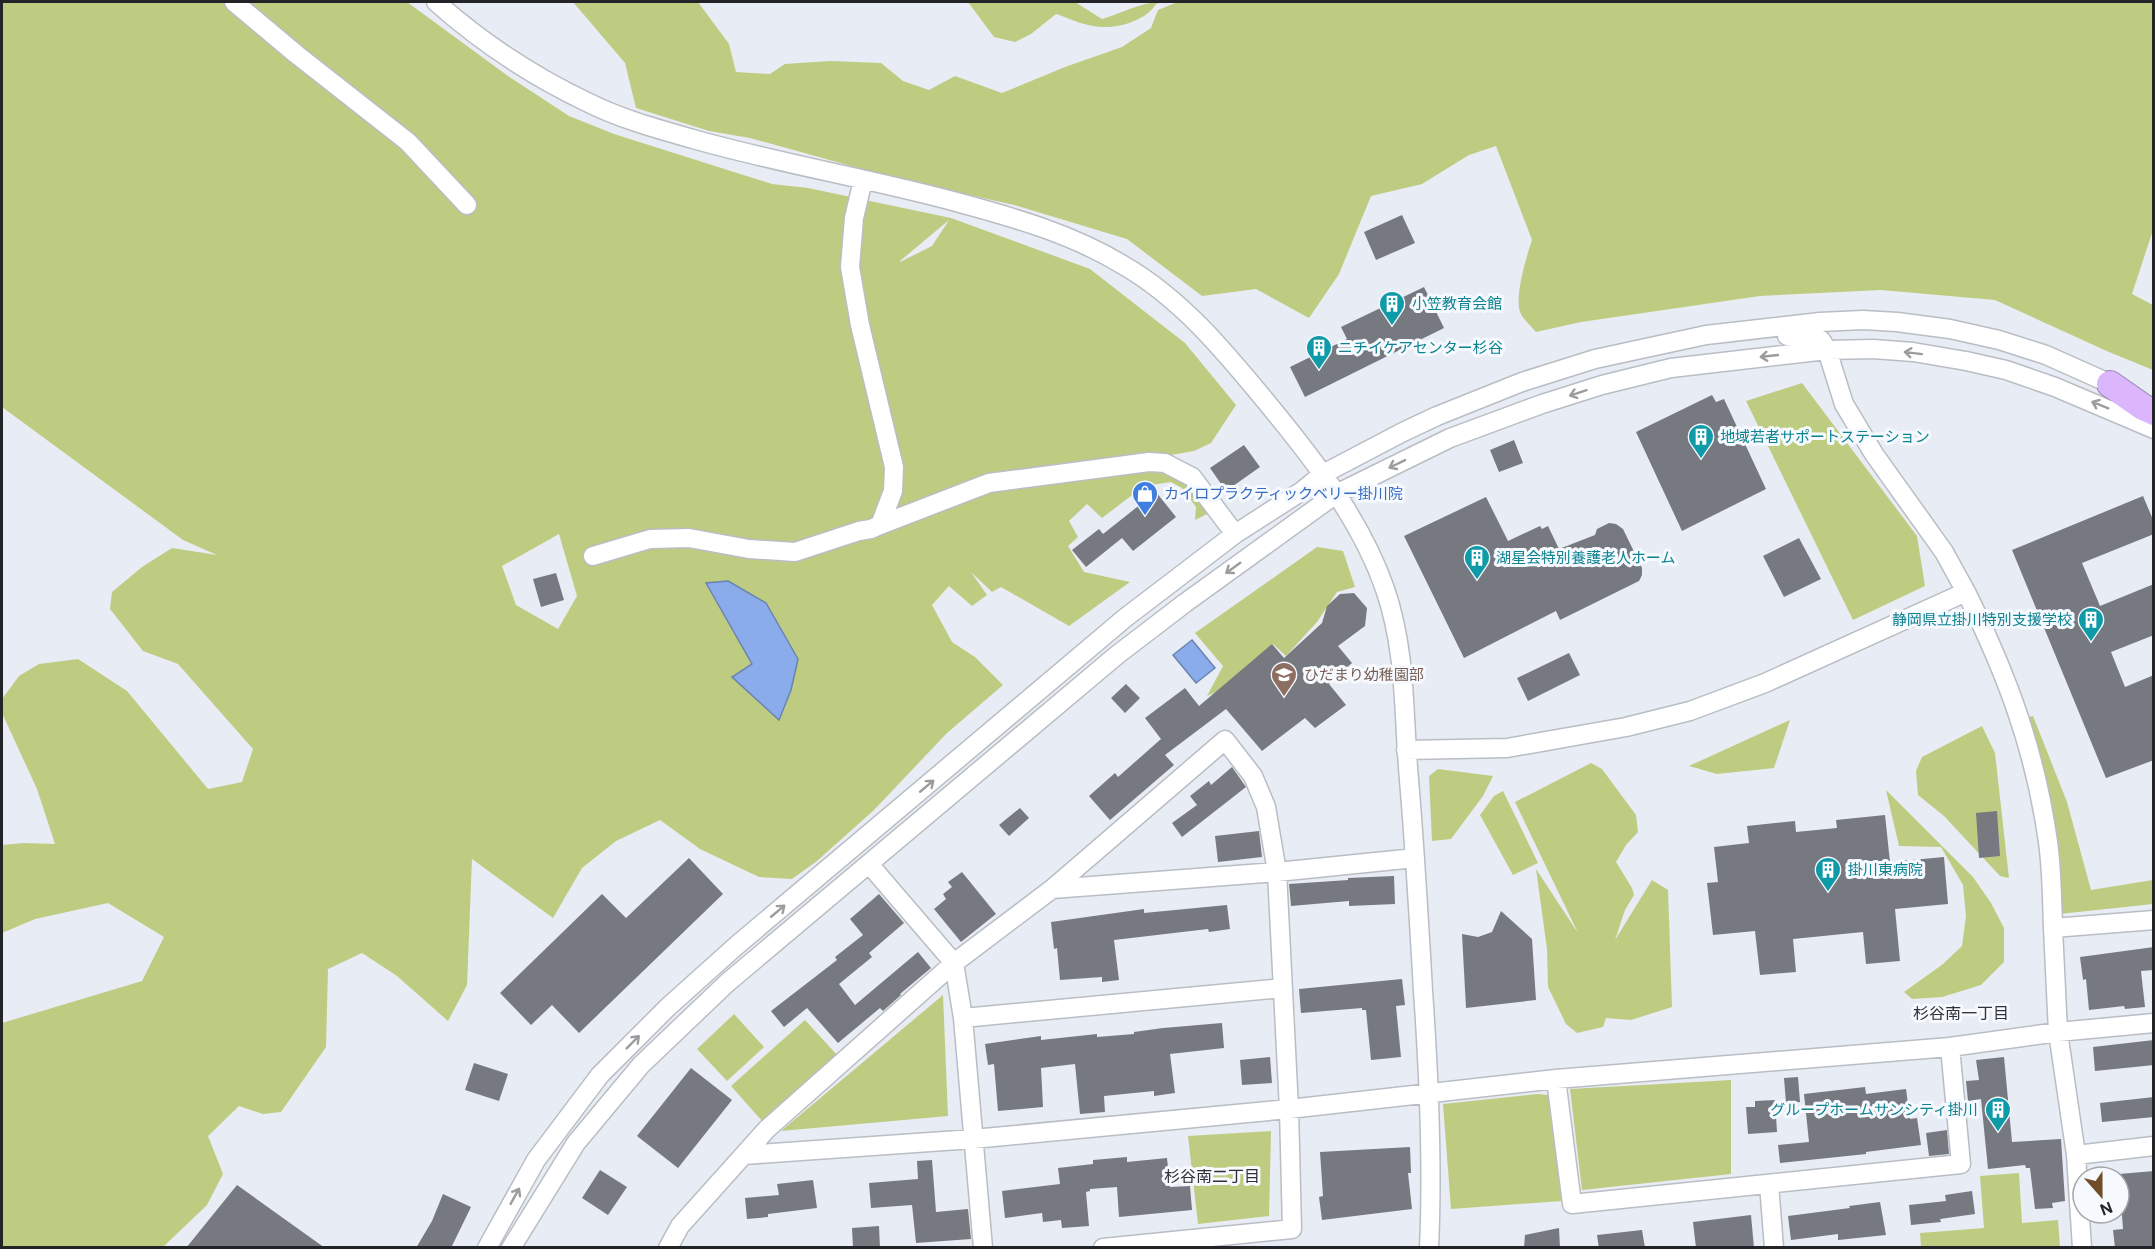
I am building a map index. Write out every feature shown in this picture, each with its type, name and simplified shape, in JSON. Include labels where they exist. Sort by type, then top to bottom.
[{"type":"highway","points":[[2110,384],[2142,407],[2154,412]]},
{"type":"street","points":[[234,2],[408,142],[467,205]]},
{"type":"street","points":[[436,2],[518,63],[590,104],[656,129],[719,147],[961,203],[1030,224],[1080,243],[1122,264],[1160,289],[1202,327],[1307,451],[1357,528],[1384,587],[1399,646],[1406,700],[1406,750],[1430,1093],[1429,1248]]},
{"type":"street","points":[[863,180],[855,218],[850,267],[860,325],[894,467],[893,491],[880,525]]},
{"type":"street","points":[[1827,350],[1831,340],[1838,333],[1863,320]]},
{"type":"street","points":[[487,1248],[536,1160],[600,1075],[668,1007],[736,946],[1125,618],[1235,534],[1302,491],[1323,474],[1437,416],[1501,390],[1595,359],[1634,350],[1706,335],[1757,328],[1863,320],[1950,329],[1999,340],[2046,355],[2154,403]]},
{"type":"street","points":[[1634,350],[1710,346],[1801,335],[1811,335],[1821,340],[1827,350],[1844,404],[1874,454],[1944,552],[1966,592],[1991,643],[2017,706],[2037,777],[2048,844],[2058,1032],[2076,1155],[2082,1248]]},
{"type":"street","points":[[511,1248],[576,1143],[641,1065],[727,983],[1117,655],[1336,494],[1450,438],[1542,404],[1602,385],[1671,368],[1827,350],[1873,349],[1913,352],[2006,370],[2055,387],[2154,429]]},
{"type":"street","points":[[592,556],[650,539],[689,538],[749,549],[795,552],[859,531],[872,529],[989,483],[1149,462],[1165,463],[1192,477],[1235,534]]},
{"type":"street","points":[[1406,750],[1507,748],[1626,727],[1690,711],[1765,683],[1966,592]]},
{"type":"street","points":[[668,1248],[680,1226],[767,1129],[954,963],[1052,889],[1225,740],[1253,776],[1266,807],[1277,872],[1289,1109],[1292,1229],[1103,1248]]},
{"type":"street","points":[[1052,889],[1277,872],[1415,858]]},
{"type":"street","points":[[869,864],[954,963],[963,1018],[983,1248]]},
{"type":"street","points":[[2054,928],[2154,920]]},
{"type":"street","points":[[963,1018],[1282,988]]},
{"type":"street","points":[[744,1155],[973,1139],[1289,1109],[1556,1079],[1950,1047],[2058,1032],[2154,1023]]},
{"type":"street","points":[[1556,1079],[1572,1204],[1960,1164],[1950,1047]]},
{"type":"street","points":[[2076,1155],[2154,1146]]},
{"type":"street","points":[[1769,1184],[1774,1248]]},
{"type":"green space","points":[[2,2],[407,2],[508,76],[569,116],[614,134],[772,184],[808,188],[951,218],[1090,269],[1185,343],[1236,405],[1211,443],[1194,451],[1075,472],[1134,474],[1158,468],[1179,470],[1211,512],[1195,520],[1196,507],[1182,488],[1171,482],[1144,486],[1102,518],[1087,504],[1069,521],[1078,537],[1068,546],[1084,572],[1130,582],[1069,626],[1001,587],[992,592],[971,572],[987,595],[972,606],[949,586],[932,605],[952,642],[975,657],[1003,685],[947,733],[874,810],[817,861],[792,879],[759,877],[700,849],[660,820],[616,841],[582,868],[553,918],[472,859],[467,985],[448,1021],[397,976],[362,953],[328,969],[326,1047],[281,1112],[263,1114],[239,1106],[208,1136],[223,1174],[207,1205],[163,1247],[2,1247],[2,1023],[142,981],[164,937],[108,903],[35,919],[2,933],[2,845],[55,844],[37,789],[2,713],[2,699],[19,676],[39,664],[78,659],[127,691],[208,789],[242,782],[253,749],[178,664],[143,651],[110,609],[112,592],[142,567],[172,548],[217,555],[183,540],[2,407]],"holes":[[[949,220],[932,246],[900,262],[900,261]],[[559,534],[577,596],[558,629],[516,605],[502,566]]]},
{"type":"green space","points":[[573,2],[698,2],[729,44],[736,72],[770,74],[785,64],[830,61],[881,63],[903,81],[929,90],[955,76],[1002,93],[1122,47],[1151,28],[1158,10],[1178,2],[2153,2],[2153,230],[2132,294],[2153,305],[2153,370],[1995,300],[1881,290],[1760,296],[1581,322],[1536,332],[1522,316],[1519,307],[1522,277],[1532,240],[1496,146],[1469,155],[1422,184],[1371,196],[1339,274],[1309,318],[1256,289],[1202,296],[1127,239],[1014,205],[898,179],[750,138],[709,131],[636,108],[625,63]]},
{"type":"green space","points":[[968,2],[1075,2],[1102,19],[1140,5],[1164,2],[1156,4],[1137,20],[1110,27],[1088,25],[1056,14],[1031,34],[1015,42],[994,37]]},
{"type":"green space","points":[[1802,383],[1917,536],[1925,586],[1853,620],[1746,401]]},
{"type":"green space","points":[[1317,547],[1343,551],[1355,587],[1337,592],[1317,622],[1286,656],[1273,644],[1216,692],[1207,696],[1223,666],[1195,633]]},
{"type":"green space","points":[[2033,716],[2067,802],[2091,890],[2153,880],[2153,904],[2059,914],[2025,718]]},
{"type":"green space","points":[[1790,720],[1774,768],[1717,774],[1689,766]]},
{"type":"green space","points":[[1982,726],[1995,753],[2009,878],[2000,876],[1944,816],[1918,795],[1916,771],[1922,757]]},
{"type":"green space","points":[[1591,763],[1602,769],[1636,815],[1638,832],[1626,845],[1616,862],[1634,895],[1625,910],[1615,940],[1652,880],[1668,890],[1672,1007],[1631,1020],[1606,1018],[1603,1027],[1577,1033],[1566,1024],[1548,987],[1547,949],[1536,869],[1578,933],[1515,802]]},
{"type":"green space","points":[[1438,769],[1493,776],[1483,796],[1451,839],[1432,841],[1429,776]]},
{"type":"green space","points":[[1886,790],[1973,877],[1991,903],[2004,928],[2004,962],[1981,985],[1942,997],[1912,999],[1904,992],[1943,964],[1962,946],[1966,916],[1963,885],[1941,847],[1899,846]]},
{"type":"green space","points":[[1503,791],[1538,863],[1513,875],[1480,815],[1494,796]]},
{"type":"green space","points":[[943,995],[948,1116],[781,1131]]},
{"type":"green space","points":[[734,1014],[764,1047],[727,1081],[697,1049]]},
{"type":"green space","points":[[805,1020],[837,1055],[763,1122],[731,1086]]},
{"type":"green space","points":[[1731,1080],[1731,1174],[1582,1190],[1570,1089]]},
{"type":"green space","points":[[1537,1094],[1549,1095],[1562,1201],[1451,1209],[1443,1104]]},
{"type":"green space","points":[[1271,1131],[1269,1216],[1198,1224],[1188,1136]]},
{"type":"green space","points":[[2019,1173],[2022,1223],[2058,1220],[2060,1247],[1921,1247],[1920,1233],[1984,1228],[1980,1176]]},
{"type":"water","points":[[728,581],[766,603],[798,659],[791,690],[779,720],[732,677],[752,664],[706,583]]},
{"type":"water","points":[[1192,640],[1215,668],[1196,683],[1173,655]]},
{"type":"building","points":[[1402,215],[1415,243],[1376,260],[1364,232]]},
{"type":"building","name":"小笠教育会館","points":[[1424,287],[1444,328],[1305,397],[1290,367],[1347,339],[1341,327]]},
{"type":"building","name":"地域若者サポートステーション","points":[[1712,395],[1716,402],[1724,399],[1766,489],[1682,531],[1636,432]]},
{"type":"building","points":[[1514,440],[1523,463],[1499,472],[1490,450]]},
{"type":"building","points":[[1244,445],[1260,467],[1226,491],[1210,468]]},
{"type":"building","points":[[1156,492],[1176,517],[1133,551],[1122,538],[1086,567],[1072,550],[1099,529],[1103,534]]},
{"type":"building","name":"静岡県立掛川特別支援学校","points":[[2143,496],[2154,522],[2154,534],[2082,563],[2100,606],[2154,584],[2154,635],[2111,652],[2125,687],[2154,675],[2154,760],[2106,778],[2012,550]]},
{"type":"building","points":[[1486,497],[1508,541],[1540,526],[1542,529],[1548,526],[1559,549],[1595,535],[1597,529],[1609,523],[1616,524],[1623,529],[1642,568],[1639,581],[1560,620],[1556,611],[1464,658],[1404,536]]},
{"type":"building","points":[[1799,538],[1821,579],[1784,597],[1763,556]]},
{"type":"building","points":[[556,573],[564,600],[541,607],[533,579]]},
{"type":"building","points":[[1354,593],[1367,608],[1365,626],[1338,646],[1352,663],[1329,684],[1346,705],[1315,728],[1305,718],[1262,751],[1226,709],[1165,755],[1174,765],[1110,820],[1089,796],[1115,773],[1118,777],[1161,739],[1145,718],[1185,688],[1199,706],[1272,644],[1284,658],[1322,623],[1327,606],[1340,594]]},
{"type":"building","points":[[1569,653],[1580,675],[1528,701],[1517,678]]},
{"type":"building","points":[[1126,684],[1140,698],[1125,713],[1111,698]]},
{"type":"building","points":[[1232,767],[1246,787],[1182,837],[1172,823],[1197,805],[1190,796],[1209,781],[1211,785]]},
{"type":"building","points":[[1020,808],[1029,818],[1009,836],[999,825]]},
{"type":"building","points":[[1997,811],[2000,856],[1979,858],[1976,813]]},
{"type":"building","name":"掛川東病院","points":[[1885,815],[1890,862],[1944,857],[1948,904],[1895,909],[1900,961],[1866,964],[1863,932],[1793,939],[1796,972],[1760,975],[1755,931],[1713,935],[1707,883],[1718,882],[1714,847],[1749,843],[1747,826],[1795,821],[1796,832],[1837,828],[1836,820]]},
{"type":"building","points":[[1259,831],[1262,857],[1218,862],[1215,836]]},
{"type":"building","points":[[689,858],[723,894],[579,1033],[552,1005],[531,1025],[500,993],[602,894],[626,918]]},
{"type":"building","points":[[962,872],[996,914],[961,942],[934,909],[946,899],[943,894],[952,887],[948,882]]},
{"type":"building","points":[[1394,876],[1395,904],[1349,906],[1349,901],[1291,906],[1289,884]]},
{"type":"building","points":[[879,894],[904,923],[869,953],[872,957],[839,984],[855,1005],[918,952],[931,968],[883,1011],[880,1008],[838,1043],[807,1008],[784,1027],[771,1011],[837,960],[835,957],[863,935],[850,919]]},
{"type":"building","points":[[1227,905],[1230,929],[1209,932],[1208,929],[1114,940],[1119,980],[1102,982],[1102,977],[1060,980],[1057,948],[1054,949],[1051,922],[1144,909],[1144,913]]},
{"type":"building","points":[[1501,911],[1532,939],[1536,1000],[1466,1008],[1462,934],[1478,937],[1492,932]]},
{"type":"building","points":[[2154,947],[2154,970],[2141,971],[2145,1007],[2125,1009],[2124,1006],[2089,1010],[2086,979],[2083,980],[2080,957]]},
{"type":"building","points":[[1402,979],[1405,1005],[1396,1006],[1401,1057],[1371,1060],[1366,1010],[1362,1008],[1301,1013],[1299,989]]},
{"type":"building","points":[[1222,1023],[1224,1048],[1170,1054],[1175,1093],[1154,1096],[1154,1091],[1104,1096],[1105,1112],[1080,1114],[1075,1064],[1041,1068],[1043,1107],[998,1111],[994,1064],[988,1065],[985,1044],[1041,1036],[1041,1040],[1097,1034],[1097,1037],[1134,1034],[1134,1032],[1163,1028]]},
{"type":"building","points":[[2154,1040],[2154,1065],[2095,1071],[2093,1047]]},
{"type":"building","points":[[1270,1057],[1272,1083],[1242,1085],[1240,1060]]},
{"type":"building","points":[[2004,1057],[2012,1142],[2061,1139],[2065,1201],[2052,1203],[2053,1208],[2035,1209],[2030,1168],[2026,1168],[2025,1165],[1988,1169],[1981,1099],[1968,1101],[1966,1081],[1979,1080],[1976,1060]]},
{"type":"building","points":[[474,1063],[508,1074],[499,1101],[465,1090]]},
{"type":"building","points":[[691,1068],[732,1100],[678,1168],[637,1136]]},
{"type":"building","points":[[1798,1077],[1800,1102],[1786,1103],[1784,1078]]},
{"type":"building","points":[[1865,1087],[1866,1094],[1906,1089],[1910,1119],[1917,1118],[1921,1145],[1866,1152],[1866,1154],[1780,1163],[1778,1145],[1809,1142],[1804,1094]]},
{"type":"building","points":[[2154,1097],[2154,1117],[2102,1122],[2100,1103]]},
{"type":"building","points":[[1775,1100],[1777,1132],[1748,1134],[1746,1107],[1755,1107],[1755,1101]]},
{"type":"building","points":[[1947,1130],[1949,1154],[1929,1156],[1926,1133]]},
{"type":"building","points":[[1410,1147],[1411,1173],[1408,1173],[1412,1209],[1322,1220],[1319,1197],[1323,1196],[1320,1152]]},
{"type":"building","points":[[1127,1157],[1127,1162],[1167,1158],[1170,1187],[1190,1186],[1192,1210],[1119,1217],[1117,1187],[1090,1189],[1086,1192],[1089,1226],[1062,1228],[1061,1220],[1043,1222],[1042,1213],[1005,1218],[1002,1191],[1060,1184],[1058,1168],[1093,1164],[1093,1160]]},
{"type":"building","points":[[932,1160],[936,1212],[968,1209],[971,1239],[916,1243],[912,1205],[871,1208],[869,1183],[918,1179],[917,1161]]},
{"type":"building","points":[[600,1170],[627,1187],[608,1215],[582,1198]]},
{"type":"building","points":[[2154,1171],[2154,1248],[2115,1248],[2113,1230],[2123,1229],[2123,1225],[2131,1225],[2131,1173]]},
{"type":"building","points":[[813,1180],[817,1208],[747,1219],[745,1198],[779,1195],[777,1184]]},
{"type":"building","points":[[237,1185],[325,1248],[186,1248]]},
{"type":"building","points":[[1972,1191],[1975,1214],[1940,1219],[1941,1222],[1911,1225],[1909,1205],[1946,1201],[1945,1195]]},
{"type":"building","points":[[443,1194],[471,1207],[451,1248],[416,1248],[432,1221]]},
{"type":"building","points":[[1880,1202],[1886,1235],[1838,1240],[1838,1234],[1791,1240],[1788,1216]]},
{"type":"building","points":[[1751,1215],[1754,1248],[1696,1248],[1693,1222]]},
{"type":"building","points":[[879,1226],[880,1248],[853,1248],[852,1228]]},
{"type":"building","points":[[1559,1228],[1560,1248],[1524,1248],[1525,1235]]},
{"type":"building","points":[[1642,1230],[1645,1248],[1599,1248],[1597,1235]]},
{"type":"place","name":"小笠教育会館","points":[[1392,327]]},
{"type":"place","name":"ニチイケアセンター杉谷","points":[[1319,371]]},
{"type":"place","name":"地域若者サポートステーション","points":[[1701,460]]},
{"type":"place","name":"カイロプラクティックベリー掛川院","points":[[1145,517]]},
{"type":"place","name":"湖星会特別養護老人ホーム","points":[[1477,581]]},
{"type":"place","name":"静岡県立掛川特別支援学校","points":[[2091,643]]},
{"type":"place","name":"ひだまり幼稚園部","points":[[1284,698]]},
{"type":"place","name":"掛川東病院","points":[[1828,893]]},
{"type":"place","name":"グループホームサンシティ掛川","points":[[1998,1133]]},
{"type":"district","name":"杉谷南一丁目","points":[[1961,1013]]},
{"type":"district","name":"杉谷南二丁目","points":[[1212,1176]]}]
